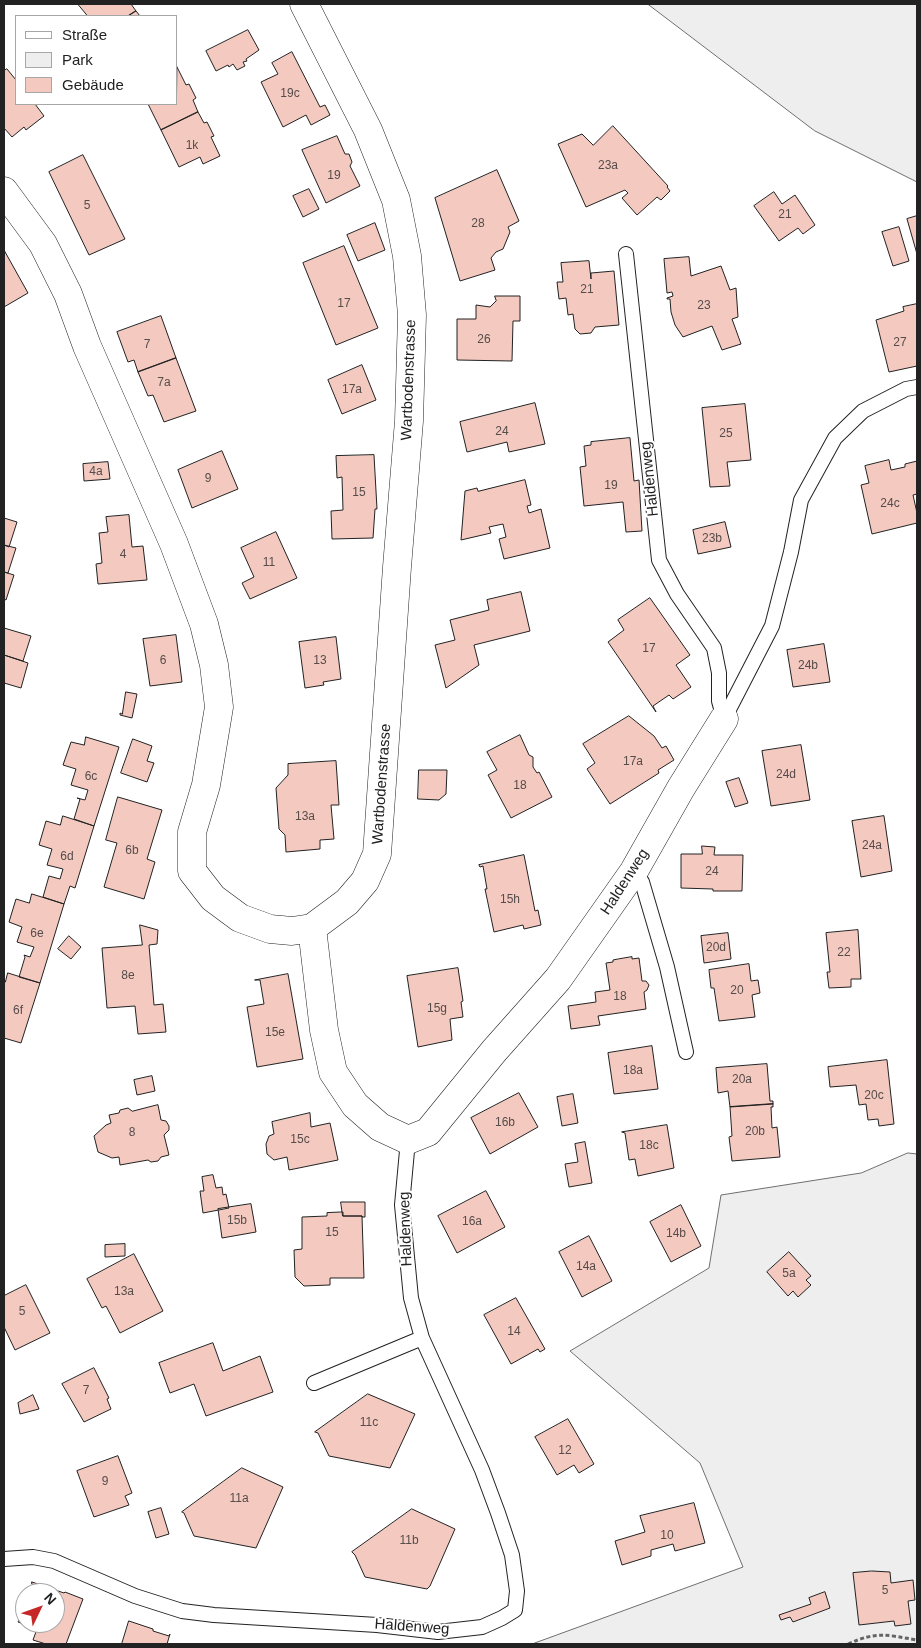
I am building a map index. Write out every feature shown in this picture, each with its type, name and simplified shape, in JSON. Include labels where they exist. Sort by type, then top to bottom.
[{"type":"street","name":"Wartbodenstrasse","points":[[4,191],[43,244],[68,294],[87,346],[174,544],[204,624],[214,665],[220,707],[206,785],[192,832],[192,871],[213,898],[240,918],[277,930],[292,931],[312,928],[348,902],[365,881],[376,854],[409,421],[412,315],[407,256],[396,200],[368,130],[304,4]]},
{"type":"street","name":"Haldenweg","points":[[408,1140],[428,1132],[494,1051],[558,979],[634,871],[681,788],[724,719]]},
{"type":"street","points":[[312,928],[324,1030],[333,1072],[355,1105],[380,1127],[408,1140]]},
{"type":"lane","name":"Haldenweg","points":[[626,254],[659,560],[677,594],[714,648],[719,674],[719,701],[724,719]]},
{"type":"lane","name":"Haldenweg","points":[[724,719],[772,626],[791,552],[801,500],[835,438],[863,411],[906,389],[917,387]]},
{"type":"lane","points":[[634,871],[642,882],[667,967],[686,1052]]},
{"type":"lane","name":"Haldenweg","points":[[4,1559],[33,1557],[54,1561],[135,1596],[182,1611],[377,1625],[438,1632],[482,1627],[515,1610],[517,1591],[512,1555],[482,1470],[422,1338],[411,1298],[402,1205],[408,1140]]},
{"type":"lane","points":[[314,1383],[422,1338]]},
{"type":"path","points":[[848,1644],[865,1636],[882,1634],[917,1640]]},
{"type":"green space","points":[[648,4],[917,4],[917,182],[815,131]]},
{"type":"green space","points":[[908,1153],[917,1154],[917,1644],[532,1644],[743,1567],[700,1463],[570,1351],[709,1268],[721,1195],[861,1173]]},
{"type":"building","points":[[78,4],[131,4],[136,11],[130,15],[87,15]]},
{"type":"building","points":[[136,11],[139,15],[130,15]]},
{"type":"building","points":[[248,30],[259,50],[246,59],[247,61],[243,62],[245,66],[237,70],[233,64],[216,71],[206,51]]},
{"type":"building","points":[[292,52],[320,107],[325,105],[330,115],[311,125],[306,115],[283,127],[261,82],[278,74],[272,63]]},
{"type":"building","points":[[7,69],[15,79],[15,105],[36,105],[44,116],[26,130],[24,127],[12,137],[4,128],[4,71]]},
{"type":"building","points":[[178,69],[186,85],[189,84],[196,98],[193,100],[198,112],[161,130],[148,105],[178,105]]},
{"type":"building","points":[[198,112],[204,123],[207,122],[214,136],[211,137],[220,156],[203,164],[200,157],[179,167],[161,130]]},
{"type":"building","points":[[613,126],[668,186],[670,191],[661,200],[657,197],[637,215],[622,198],[628,193],[625,190],[586,207],[558,144],[582,134],[593,145]]},
{"type":"building","points":[[337,136],[345,154],[349,154],[352,162],[350,166],[360,186],[326,203],[302,150]]},
{"type":"building","points":[[83,155],[125,239],[89,255],[49,172]]},
{"type":"building","points":[[497,170],[519,221],[508,227],[510,232],[503,249],[496,252],[491,258],[495,270],[460,281],[435,198]]},
{"type":"building","points":[[309,189],[319,209],[303,217],[293,196]]},
{"type":"building","points":[[774,192],[782,204],[795,195],[815,225],[803,234],[798,228],[779,241],[754,206]]},
{"type":"building","points":[[917,216],[917,254],[907,219]]},
{"type":"building","points":[[375,223],[385,250],[358,261],[347,235]]},
{"type":"building","points":[[899,227],[909,261],[893,266],[882,232]]},
{"type":"building","points":[[344,246],[378,328],[336,345],[303,263]]},
{"type":"building","points":[[4,250],[28,293],[4,307]]},
{"type":"building","points":[[689,257],[691,276],[721,266],[730,290],[736,288],[738,317],[732,319],[741,344],[722,350],[712,326],[683,337],[675,325],[670,299],[667,299],[673,296],[672,292],[667,293],[664,259]]},
{"type":"building","points":[[589,261],[591,279],[591,273],[614,271],[619,325],[595,327],[591,333],[580,334],[575,329],[573,314],[568,315],[566,298],[559,299],[557,282],[563,282],[561,263]]},
{"type":"building","points":[[495,296],[520,296],[520,321],[513,321],[512,361],[457,360],[457,319],[476,319],[476,305],[490,307],[496,301]]},
{"type":"building","points":[[917,304],[917,366],[889,372],[876,320],[904,311],[903,307]]},
{"type":"building","points":[[161,316],[176,358],[138,372],[134,360],[128,362],[117,332]]},
{"type":"building","points":[[176,358],[196,411],[164,422],[153,395],[148,396],[138,372]]},
{"type":"building","points":[[362,365],[376,400],[342,414],[328,380]]},
{"type":"building","points":[[535,403],[545,444],[509,452],[507,442],[467,452],[460,422]]},
{"type":"building","points":[[745,404],[751,460],[727,462],[730,486],[710,487],[702,408]]},
{"type":"building","points":[[630,438],[634,481],[639,480],[642,531],[626,532],[623,502],[584,506],[580,467],[586,466],[584,446],[591,445],[591,442]]},
{"type":"building","points":[[222,451],[238,489],[192,508],[178,470]]},
{"type":"building","points":[[374,455],[377,509],[375,509],[373,538],[332,539],[331,511],[343,510],[342,477],[337,478],[336,456]]},
{"type":"building","points":[[889,460],[891,470],[905,467],[905,464],[917,461],[917,494],[913,495],[917,523],[872,534],[861,485],[869,483],[865,466]]},
{"type":"building","points":[[108,462],[110,479],[84,481],[83,464]]},
{"type":"building","points":[[525,480],[531,505],[527,506],[529,513],[541,509],[550,548],[504,559],[499,539],[506,537],[503,524],[489,527],[491,533],[461,540],[465,491],[477,488],[478,491]]},
{"type":"building","points":[[129,515],[132,547],[143,546],[147,580],[98,584],[96,564],[102,563],[99,533],[108,532],[106,517]]},
{"type":"building","points":[[4,518],[17,522],[9,547],[4,545]]},
{"type":"building","points":[[725,522],[731,547],[698,554],[693,530]]},
{"type":"building","points":[[276,532],[297,578],[250,599],[242,583],[254,577],[241,548]]},
{"type":"building","points":[[4,545],[16,548],[8,573],[4,572]]},
{"type":"building","points":[[4,572],[14,575],[6,600],[4,599]]},
{"type":"building","points":[[521,592],[530,631],[474,645],[479,665],[446,688],[435,645],[455,640],[450,620],[489,610],[487,600]]},
{"type":"building","points":[[650,598],[690,655],[676,665],[691,687],[673,699],[669,695],[653,706],[656,712],[608,642],[624,630],[618,620]]},
{"type":"building","points":[[4,628],[31,636],[23,661],[4,655]]},
{"type":"building","points":[[176,635],[182,682],[150,686],[143,639]]},
{"type":"building","points":[[336,637],[341,679],[323,682],[324,685],[305,688],[299,642]]},
{"type":"building","points":[[824,644],[830,682],[793,687],[787,650]]},
{"type":"building","points":[[4,655],[28,663],[21,688],[4,683]]},
{"type":"building","points":[[126,692],[137,694],[132,718],[120,715],[120,713],[122,714]]},
{"type":"building","points":[[629,716],[654,736],[662,748],[666,746],[674,760],[658,770],[659,773],[610,804],[587,769],[595,763],[583,744]]},
{"type":"building","points":[[520,735],[529,755],[533,757],[533,767],[537,773],[539,772],[552,797],[511,818],[488,775],[497,770],[487,752]]},
{"type":"building","points":[[86,737],[119,747],[94,826],[74,819],[80,799],[77,798],[85,800],[88,790],[71,785],[76,769],[63,765],[71,742],[84,745]]},
{"type":"building","points":[[133,739],[152,746],[147,761],[154,763],[147,782],[121,773]]},
{"type":"building","points":[[801,745],[810,800],[771,806],[762,751]]},
{"type":"building","points":[[336,761],[339,805],[331,805],[334,839],[320,840],[320,849],[286,852],[285,835],[279,829],[276,788],[288,775],[288,764]]},
{"type":"building","points":[[419,770],[447,770],[446,794],[439,800],[418,799]]},
{"type":"building","points":[[739,778],[748,803],[735,807],[726,782]]},
{"type":"building","points":[[118,797],[162,810],[147,859],[155,862],[144,899],[104,887],[117,843],[106,840]]},
{"type":"building","points":[[63,816],[94,826],[75,888],[70,886],[64,904],[43,897],[49,876],[60,879],[63,869],[47,865],[52,849],[39,845],[46,821],[60,825]]},
{"type":"building","points":[[884,816],[892,871],[861,877],[852,821]]},
{"type":"building","points":[[702,846],[715,847],[714,855],[743,855],[742,891],[681,888],[681,854],[702,854]]},
{"type":"building","points":[[524,855],[535,911],[538,910],[541,925],[524,929],[523,925],[494,932],[485,889],[487,889],[483,866],[480,867],[479,865]]},
{"type":"building","points":[[32,894],[64,904],[40,983],[19,977],[24,955],[30,957],[34,947],[17,942],[22,927],[9,922],[16,899],[29,903]]},
{"type":"building","points":[[140,925],[158,930],[157,944],[149,945],[154,1005],[163,1004],[166,1032],[138,1034],[135,1006],[107,1008],[102,948],[142,945]]},
{"type":"building","points":[[858,930],[861,979],[851,979],[851,987],[829,988],[827,972],[830,972],[826,933]]},
{"type":"building","points":[[728,933],[731,959],[704,963],[701,936]]},
{"type":"building","points":[[69,936],[81,947],[71,959],[58,949]]},
{"type":"building","points":[[632,957],[632,959],[639,958],[642,981],[646,981],[649,985],[644,992],[646,1009],[598,1016],[600,1025],[571,1029],[568,1006],[596,1002],[595,992],[610,990],[606,963]]},
{"type":"building","points":[[749,964],[751,981],[758,980],[760,993],[752,995],[755,1017],[719,1021],[714,988],[711,988],[709,970]]},
{"type":"building","points":[[458,968],[463,1001],[461,1002],[463,1017],[450,1019],[452,1040],[418,1047],[407,976]]},
{"type":"building","points":[[8,973],[40,983],[21,1043],[4,1038],[4,982]]},
{"type":"building","points":[[288,974],[303,1059],[257,1067],[247,1007],[264,1004],[260,980],[255,980]]},
{"type":"building","points":[[652,1046],[658,1089],[614,1094],[608,1053]]},
{"type":"building","points":[[887,1060],[894,1124],[879,1126],[878,1119],[868,1120],[866,1104],[859,1105],[856,1085],[830,1087],[828,1067]]},
{"type":"building","points":[[767,1064],[770,1101],[773,1101],[773,1104],[730,1107],[728,1091],[718,1093],[716,1068]]},
{"type":"building","points":[[152,1076],[155,1091],[137,1095],[134,1080]]},
{"type":"building","points":[[519,1093],[538,1127],[490,1154],[471,1118]]},
{"type":"building","points":[[573,1094],[578,1123],[562,1126],[557,1097]]},
{"type":"building","points":[[773,1104],[773,1107],[771,1107],[772,1128],[777,1127],[780,1157],[732,1161],[729,1137],[732,1136],[730,1107]]},
{"type":"building","points":[[158,1105],[161,1120],[166,1121],[169,1126],[169,1130],[164,1135],[169,1155],[161,1157],[158,1161],[151,1162],[148,1160],[120,1165],[119,1157],[112,1158],[98,1152],[94,1136],[111,1123],[109,1115],[119,1113],[120,1110],[128,1108],[132,1111]]},
{"type":"building","points":[[310,1113],[311,1127],[330,1123],[338,1160],[289,1170],[287,1157],[274,1160],[267,1154],[266,1144],[269,1136],[274,1134],[272,1122]]},
{"type":"building","points":[[667,1125],[674,1168],[638,1176],[635,1159],[629,1160],[625,1133],[622,1132]]},
{"type":"building","points":[[585,1142],[592,1183],[569,1187],[565,1164],[578,1162],[575,1144]]},
{"type":"building","points":[[213,1175],[216,1188],[222,1187],[223,1195],[226,1194],[229,1208],[203,1213],[200,1191],[204,1191],[202,1177]]},
{"type":"building","points":[[486,1191],[505,1227],[457,1253],[438,1216]]},
{"type":"building","points":[[341,1202],[365,1202],[365,1217],[343,1216]]},
{"type":"building","points":[[251,1204],[256,1232],[222,1238],[218,1209]]},
{"type":"building","points":[[681,1205],[701,1246],[671,1262],[650,1222]]},
{"type":"building","points":[[343,1212],[343,1216],[362,1216],[364,1278],[330,1278],[330,1285],[304,1286],[295,1277],[294,1250],[302,1249],[302,1217],[327,1216],[327,1213]]},
{"type":"building","points":[[589,1236],[612,1281],[582,1297],[559,1252]]},
{"type":"building","points":[[125,1244],[125,1256],[105,1257],[105,1245]]},
{"type":"building","points":[[789,1252],[811,1276],[806,1280],[811,1285],[798,1297],[793,1291],[788,1296],[767,1272]]},
{"type":"building","points":[[134,1254],[163,1311],[120,1333],[106,1306],[102,1308],[87,1279]]},
{"type":"building","points":[[26,1285],[50,1333],[15,1350],[4,1327],[4,1296]]},
{"type":"building","points":[[516,1298],[545,1349],[540,1352],[538,1349],[511,1364],[484,1315]]},
{"type":"building","points":[[213,1343],[223,1371],[260,1356],[273,1392],[206,1416],[194,1384],[170,1393],[159,1363]]},
{"type":"building","points":[[94,1368],[109,1398],[107,1399],[111,1409],[84,1422],[62,1384]]},
{"type":"building","points":[[368,1394],[415,1414],[390,1468],[329,1456],[318,1433],[315,1432]]},
{"type":"building","points":[[33,1395],[39,1409],[20,1414],[18,1403]]},
{"type":"building","points":[[568,1419],[594,1464],[579,1473],[574,1465],[557,1475],[535,1437]]},
{"type":"building","points":[[118,1456],[132,1493],[125,1496],[129,1505],[94,1517],[77,1471]]},
{"type":"building","points":[[242,1468],[283,1487],[256,1548],[194,1536],[182,1512]]},
{"type":"building","points":[[694,1503],[705,1543],[675,1551],[673,1544],[651,1550],[651,1556],[622,1565],[615,1541],[645,1532],[640,1516]]},
{"type":"building","points":[[161,1508],[169,1534],[156,1538],[148,1512]]},
{"type":"building","points":[[412,1509],[455,1529],[430,1586],[427,1589],[365,1577],[352,1552]]},
{"type":"building","points":[[890,1572],[891,1583],[913,1580],[915,1600],[908,1601],[911,1624],[895,1626],[894,1621],[859,1625],[853,1573]]},
{"type":"building","points":[[65,1592],[83,1599],[66,1644],[46,1644],[33,1640],[36,1633],[65,1633]]},
{"type":"building","points":[[825,1592],[830,1608],[793,1622],[790,1617],[781,1620],[779,1615],[811,1604],[809,1598]]},
{"type":"building","points":[[129,1621],[153,1629],[153,1631],[169,1636],[170,1634],[167,1644],[122,1644]]}]
